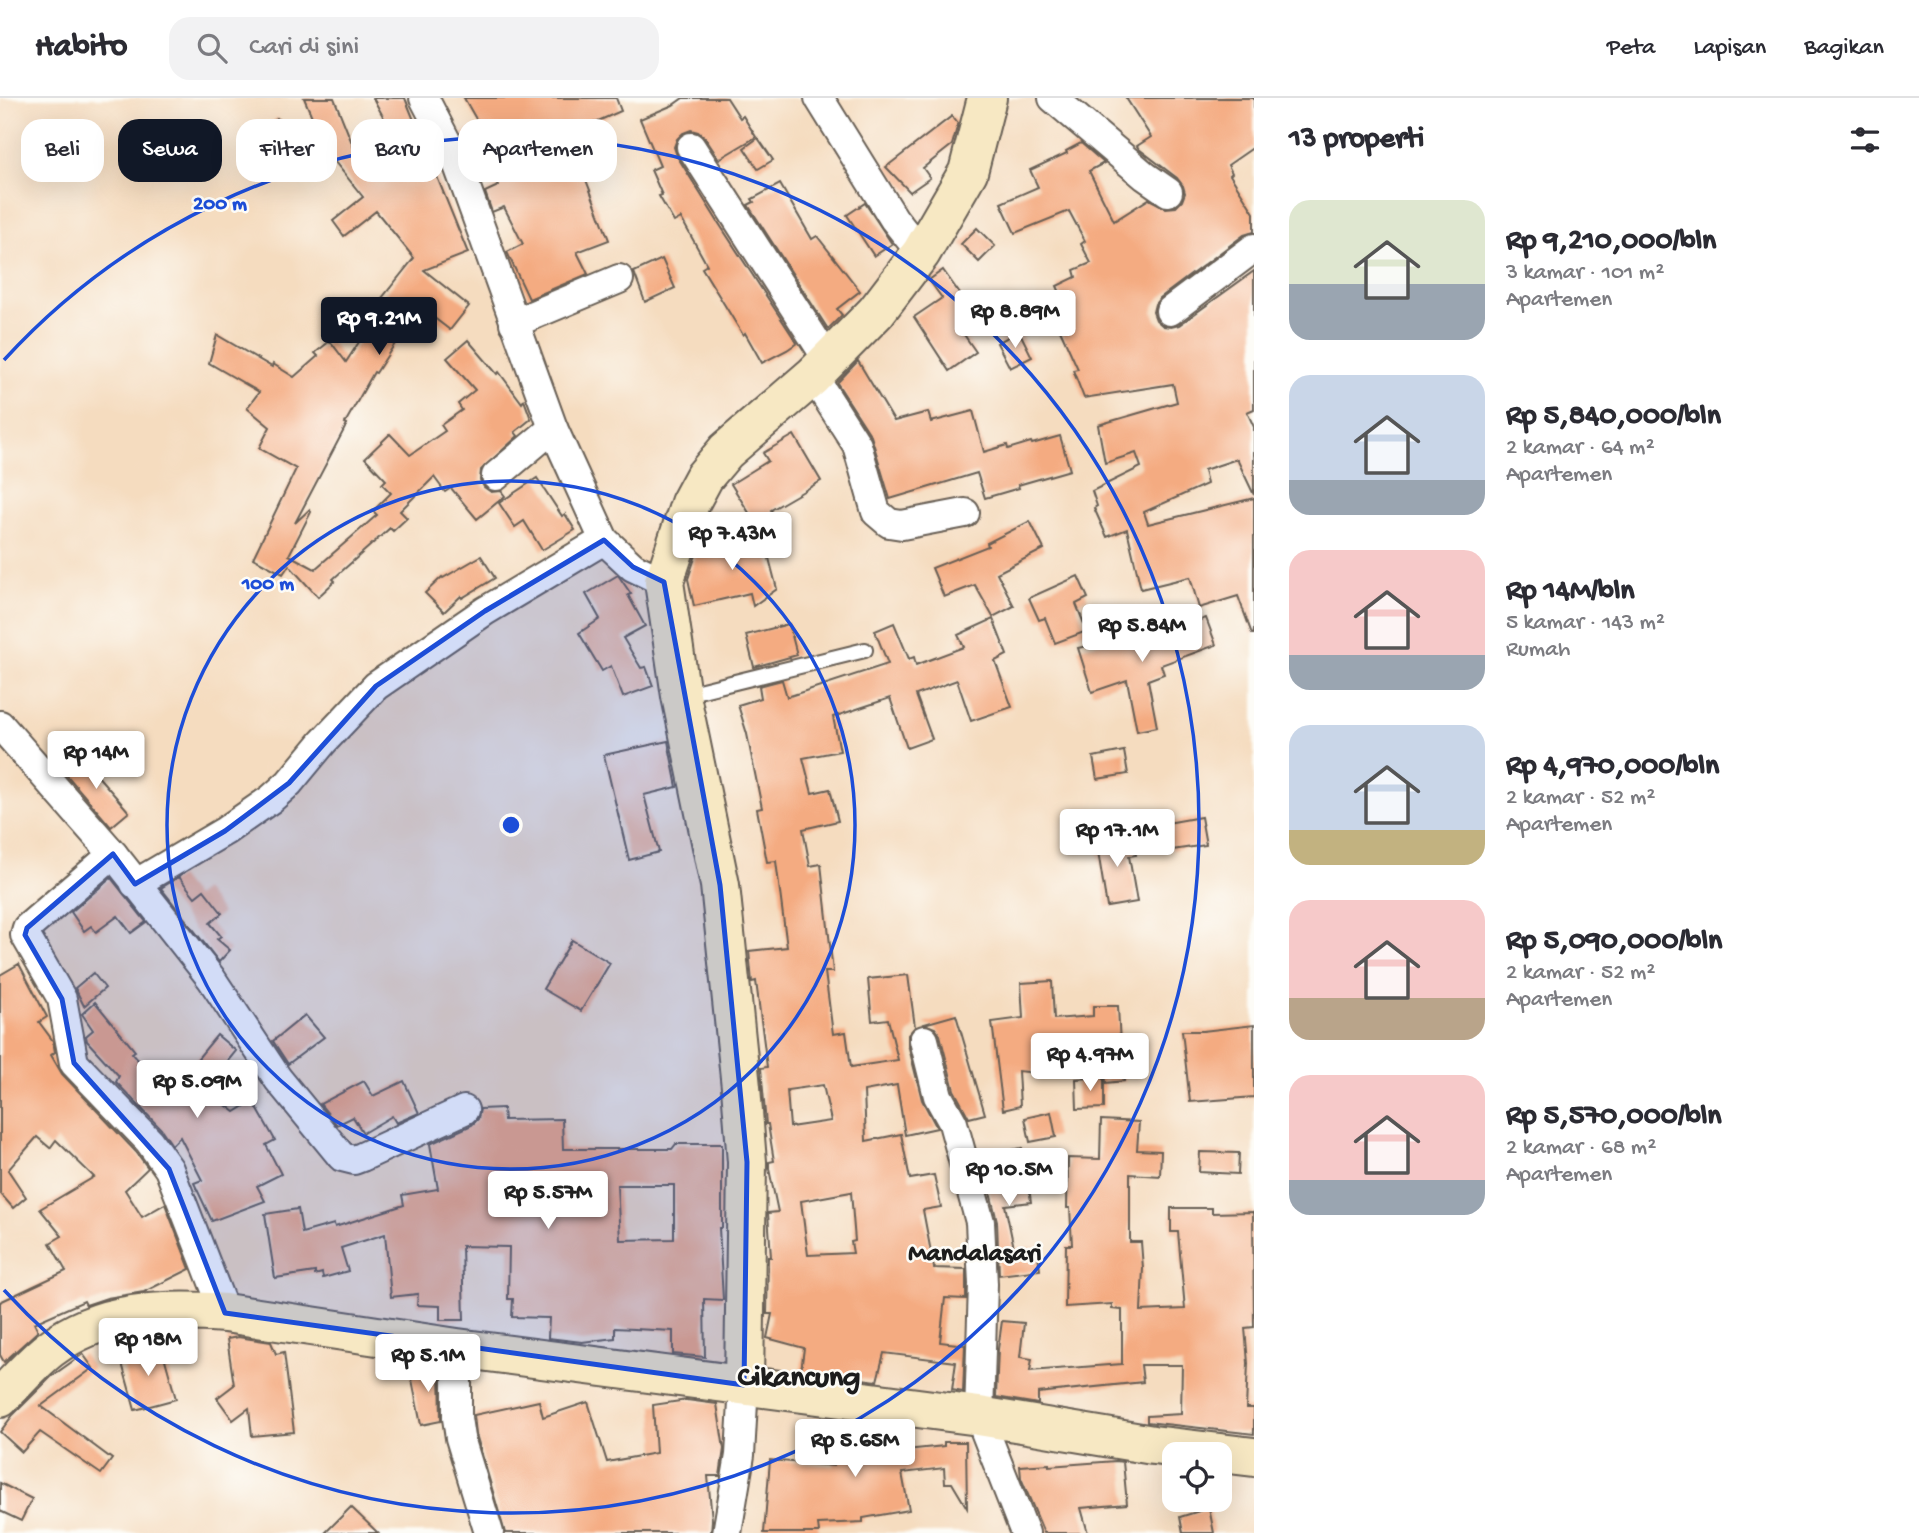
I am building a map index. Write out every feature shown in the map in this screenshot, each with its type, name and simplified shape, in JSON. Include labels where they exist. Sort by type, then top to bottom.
[{"type":"street","points":[[424,98],[456,160],[553,428],[604,540],[633,567],[664,582]]},
{"type":"street","points":[[820,98],[894,219],[920,253]]},
{"type":"street","points":[[727,1533],[740,1455],[744,1385],[747,1162],[720,885],[681,696],[664,582],[690,503],[704,477],[726,451],[820,368],[876,312],[920,253],[968,172],[987,98]]},
{"type":"street","points":[[1053,98],[1145,176],[1168,192]]},
{"type":"street","points":[[691,147],[820,368],[857,445],[876,512],[889,523],[902,525],[965,513]]},
{"type":"street","points":[[1170,312],[1254,248]]},
{"type":"street","points":[[514,323],[619,279]]},
{"type":"street","points":[[496,476],[553,428]]},
{"type":"street","points":[[135,884],[225,831],[271,799],[289,783],[323,741],[376,686],[485,611],[604,540]]},
{"type":"street","points":[[0,725],[113,854],[211,978],[278,1079],[342,1157],[354,1160],[362,1157],[464,1110]]},
{"type":"street","points":[[113,854],[27,928],[25,935],[62,999],[74,1063],[149,1141],[169,1169],[225,1313]]},
{"type":"street","points":[[924,1040],[938,1096],[953,1123],[980,1222],[983,1284],[979,1416],[1025,1533]]},
{"type":"street","points":[[0,1398],[49,1350],[74,1333],[111,1319],[187,1310],[979,1416],[1153,1445],[1254,1457]]},
{"type":"street","points":[[457,1348],[457,1418],[460,1438],[489,1533]]},
{"type":"lane","points":[[681,696],[865,650]]},
{"type":"highlighted area","points":[[604,540],[633,567],[664,582],[720,885],[747,1162],[744,1385],[225,1313],[169,1169],[74,1063],[62,999],[25,935],[27,928],[113,854],[135,884],[225,831],[289,783],[376,686],[485,611]]},
{"type":"building","points":[[304,98],[334,98],[351,140],[351,182],[337,164],[337,119],[313,119]]},
{"type":"building","points":[[373,98],[405,98],[414,119],[385,119]]},
{"type":"building","points":[[464,98],[616,98],[621,111],[603,119],[476,119]]},
{"type":"building","points":[[683,98],[727,98],[756,137],[719,159],[705,138],[691,130],[677,139],[674,147],[718,222],[797,343],[762,363],[702,268],[707,265],[681,218],[674,222],[659,196],[662,195],[651,170],[660,166],[640,119]]},
{"type":"building","points":[[1126,98],[1254,98],[1254,147],[1228,165],[1232,173],[1230,175],[1254,213],[1254,232],[1244,235],[1160,298],[1153,312],[1156,320],[1163,326],[1179,325],[1254,271],[1254,409],[1247,412],[1254,427],[1254,495],[1237,459],[1204,470],[1207,484],[1144,512],[1148,524],[1254,498],[1254,634],[1238,596],[1199,608],[1190,577],[1141,589],[1127,529],[1107,537],[1094,508],[1097,506],[1092,491],[1141,467],[1136,453],[1105,463],[1098,425],[1177,402],[1173,384],[1084,398],[1073,370],[1078,369],[1051,310],[1065,304],[1057,286],[1076,277],[1074,270],[1091,263],[1081,244],[1085,241],[1069,211],[1015,233],[1001,203],[1038,187],[1030,170],[1067,153],[1066,151],[1081,143],[1104,163],[1089,171],[1114,221],[1149,199],[1166,208],[1176,207],[1185,193],[1183,186],[1137,146],[1151,137]]},
{"type":"building","points":[[952,116],[958,124],[952,145],[923,168],[930,178],[910,192],[886,167]]},
{"type":"building","points":[[758,138],[773,160],[758,169],[744,148]]},
{"type":"building","points":[[351,182],[439,182],[468,253],[424,270],[469,306],[450,330],[424,310],[396,342],[376,373],[374,372],[295,523],[309,510],[311,512],[289,555],[315,569],[377,515],[373,511],[391,493],[382,484],[386,480],[365,458],[390,434],[410,455],[445,431],[441,425],[462,410],[458,404],[475,390],[447,358],[468,340],[497,374],[499,372],[522,403],[524,400],[531,419],[515,432],[518,436],[481,470],[480,480],[484,487],[491,492],[501,491],[505,496],[477,519],[451,488],[445,492],[434,477],[400,511],[407,518],[393,531],[390,528],[333,579],[335,581],[318,597],[289,565],[283,574],[253,558],[296,469],[259,448],[270,427],[247,408],[259,392],[209,363],[217,335],[294,377],[318,356],[315,353],[330,341],[346,362],[372,322],[366,318],[414,258],[376,211],[344,236],[333,221],[363,197]]},
{"type":"building","points":[[496,182],[587,182],[609,240],[577,252],[588,274],[529,299],[507,252],[523,244],[504,207],[492,212],[485,192],[498,186]]},
{"type":"building","points":[[780,184],[812,239],[817,236],[860,291],[837,309],[842,315],[828,329],[748,205],[754,202],[752,199]]},
{"type":"building","points":[[865,203],[892,244],[874,256],[847,215]]},
{"type":"building","points":[[977,228],[995,246],[979,262],[961,244]]},
{"type":"building","points":[[662,259],[675,288],[645,302],[634,272]]},
{"type":"building","points":[[943,270],[972,311],[956,323],[976,352],[949,371],[914,317],[942,298],[929,280]]},
{"type":"building","points":[[1019,331],[1032,357],[1010,368],[997,343]]},
{"type":"building","points":[[858,361],[894,421],[928,412],[931,422],[973,411],[984,452],[1007,445],[1008,449],[1060,436],[1070,470],[985,498],[977,473],[890,499],[871,436],[837,383]]},
{"type":"building","points":[[794,435],[821,481],[771,510],[780,524],[763,535],[731,484],[768,461],[763,453]]},
{"type":"building","points":[[537,478],[562,516],[565,514],[575,530],[542,550],[524,521],[515,527],[499,503]]},
{"type":"building","points":[[1030,521],[1044,549],[997,573],[1014,606],[993,617],[975,585],[944,597],[932,568],[988,546],[987,543]]},
{"type":"building","points":[[763,535],[777,589],[753,606],[750,593],[694,606],[688,579],[698,549]]},
{"type":"building","points":[[481,556],[495,578],[462,598],[461,596],[444,612],[425,593],[442,577]]},
{"type":"building","points":[[618,575],[631,594],[628,595],[645,626],[623,638],[641,668],[646,667],[653,686],[623,697],[611,666],[602,671],[579,633],[600,619],[586,594]]},
{"type":"building","points":[[1078,576],[1088,598],[1076,604],[1087,631],[1055,643],[1045,618],[1039,620],[1029,598]]},
{"type":"building","points":[[1206,618],[1216,645],[1161,665],[1164,674],[1148,680],[1157,727],[1137,731],[1127,680],[1092,692],[1078,648],[1128,637],[1130,645]]},
{"type":"building","points":[[993,619],[1007,655],[995,661],[1012,707],[971,721],[957,680],[916,695],[932,739],[907,748],[890,698],[833,717],[840,751],[803,758],[812,793],[830,789],[838,821],[803,829],[810,866],[821,864],[833,972],[825,972],[833,1034],[846,1032],[851,1067],[898,1060],[888,1019],[872,1021],[868,979],[908,975],[915,1027],[908,1035],[908,1044],[922,1100],[937,1128],[905,1135],[897,1085],[864,1091],[866,1141],[901,1134],[910,1179],[934,1175],[941,1207],[923,1210],[934,1268],[966,1269],[966,1299],[945,1298],[940,1342],[965,1345],[963,1392],[952,1390],[956,1362],[884,1353],[877,1381],[801,1371],[804,1348],[767,1338],[772,1314],[767,1314],[768,1257],[771,1257],[768,1213],[778,1212],[769,1169],[769,1162],[774,1161],[766,1124],[761,1068],[767,1067],[756,981],[752,982],[749,951],[787,947],[776,861],[767,862],[757,809],[762,808],[747,734],[738,705],[761,698],[759,686],[782,680],[787,697],[888,664],[875,631],[894,623],[909,659],[914,657],[916,665],[964,647],[958,635]],"holes":[[[823,1085],[831,1121],[790,1127],[787,1090]],[[851,1192],[855,1241],[851,1242],[853,1253],[808,1255],[801,1201]]]},
{"type":"building","points":[[789,624],[797,655],[754,667],[746,635]]},
{"type":"building","points":[[668,741],[677,787],[644,795],[659,852],[629,860],[604,755]]},
{"type":"building","points":[[1124,751],[1128,774],[1097,779],[1093,757]]},
{"type":"building","points":[[85,754],[98,772],[96,774],[129,812],[111,827],[64,772]]},
{"type":"building","points":[[1201,817],[1206,845],[1172,850],[1167,823]]},
{"type":"building","points":[[1132,833],[1136,855],[1129,856],[1137,902],[1107,907],[1096,839]]},
{"type":"building","points":[[179,877],[195,897],[204,890],[222,913],[210,923],[221,936],[217,939],[230,950],[219,962],[161,888]]},
{"type":"building","points":[[111,878],[146,922],[131,933],[118,916],[96,932],[91,926],[84,931],[71,912]]},
{"type":"building","points":[[572,940],[610,963],[581,1011],[543,989]]},
{"type":"building","points":[[19,964],[47,1017],[39,1022],[53,1041],[55,1052],[51,1055],[62,1074],[148,1168],[125,1190],[142,1217],[165,1204],[190,1269],[144,1292],[107,1298],[86,1305],[84,1301],[34,1323],[38,1331],[4,1362],[0,1355],[0,1302],[66,1271],[50,1243],[62,1236],[40,1209],[94,1177],[56,1140],[50,1148],[37,1137],[8,1170],[26,1197],[13,1208],[0,1193],[0,975]]},
{"type":"building","points":[[93,973],[105,988],[84,1006],[75,988]]},
{"type":"building","points":[[1052,981],[1054,1019],[1093,1016],[1093,1006],[1118,1006],[1124,1081],[1106,1083],[1102,1037],[1063,1038],[1060,1075],[1018,1071],[1020,1106],[1003,1110],[992,1022],[1023,1018],[1021,983]]},
{"type":"building","points":[[95,1002],[135,1051],[132,1053],[168,1095],[217,1035],[236,1051],[205,1089],[235,1112],[253,1101],[275,1140],[266,1145],[281,1174],[257,1186],[265,1201],[212,1221],[194,1183],[202,1180],[180,1137],[172,1145],[161,1129],[116,1082],[119,1076],[87,1041],[86,1036],[93,1030],[82,1014]]},
{"type":"building","points":[[305,1015],[324,1037],[288,1064],[273,1041]]},
{"type":"building","points":[[956,1015],[985,1114],[969,1118],[954,1090],[940,1035],[935,1028],[924,1024]]},
{"type":"building","points":[[1254,1025],[1254,1097],[1190,1102],[1182,1031]]},
{"type":"building","points":[[1104,1077],[1104,1108],[1077,1109],[1076,1079]]},
{"type":"building","points":[[364,1081],[373,1096],[404,1081],[419,1113],[396,1123],[392,1116],[363,1133],[353,1117],[337,1125],[320,1104]]},
{"type":"building","points":[[503,1108],[504,1120],[562,1119],[563,1149],[672,1149],[676,1144],[722,1144],[722,1228],[719,1228],[723,1300],[704,1299],[705,1357],[673,1354],[673,1331],[615,1328],[615,1338],[582,1342],[548,1338],[549,1318],[512,1317],[513,1299],[508,1299],[509,1247],[462,1246],[464,1320],[440,1320],[440,1306],[417,1305],[418,1294],[391,1297],[385,1234],[341,1248],[348,1271],[323,1278],[322,1273],[315,1275],[315,1272],[275,1278],[265,1214],[298,1209],[302,1233],[334,1224],[335,1227],[404,1205],[402,1195],[438,1189],[430,1144],[472,1125],[478,1119],[480,1109]],"holes":[[[617,1185],[674,1185],[674,1239],[620,1240]]]},
{"type":"building","points":[[1051,1112],[1056,1137],[1030,1142],[1025,1118]]},
{"type":"building","points":[[1101,1120],[1139,1122],[1137,1150],[1161,1151],[1160,1176],[1130,1174],[1130,1242],[1141,1242],[1141,1311],[1185,1309],[1178,1232],[1171,1232],[1171,1208],[1212,1208],[1212,1213],[1253,1212],[1254,1327],[1245,1328],[1248,1363],[1246,1408],[1254,1408],[1254,1434],[1147,1422],[1147,1416],[1181,1414],[1182,1365],[1141,1365],[1143,1382],[1038,1393],[1038,1404],[996,1397],[1002,1321],[1024,1323],[1020,1357],[1032,1359],[1030,1371],[1122,1364],[1122,1310],[1112,1309],[1112,1304],[1065,1307],[1066,1245],[1072,1245],[1070,1208],[1067,1208],[1068,1158],[1100,1159]]},
{"type":"building","points":[[1022,1148],[1025,1180],[1028,1180],[1031,1202],[1005,1205],[1014,1248],[1037,1247],[1040,1270],[999,1275],[997,1221],[981,1156]]},
{"type":"building","points":[[1200,1152],[1239,1153],[1238,1174],[1199,1172]]},
{"type":"building","points":[[238,1337],[271,1342],[276,1354],[284,1352],[294,1432],[252,1436],[249,1408],[233,1420],[217,1398],[234,1385],[227,1339]]},
{"type":"building","points":[[161,1345],[176,1399],[135,1410],[120,1356]]},
{"type":"building","points":[[83,1354],[93,1368],[41,1406],[112,1459],[101,1474],[40,1432],[22,1452],[0,1432],[52,1376]]},
{"type":"building","points":[[431,1366],[440,1368],[441,1421],[421,1425],[410,1370]]},
{"type":"building","points":[[687,1400],[717,1404],[724,1449],[720,1476],[708,1476],[711,1533],[505,1533],[476,1434],[474,1415],[539,1401],[543,1417],[588,1402],[607,1462],[656,1453],[653,1405]]},
{"type":"building","points":[[836,1419],[907,1429],[906,1450],[944,1446],[944,1442],[966,1442],[967,1508],[952,1483],[945,1483],[944,1468],[902,1473],[909,1510],[863,1518],[863,1522],[818,1524],[819,1533],[764,1533],[770,1460],[834,1466]]},
{"type":"building","points":[[1123,1462],[1127,1504],[1081,1508],[1088,1533],[1044,1533],[1021,1478],[1020,1466]]},
{"type":"building","points":[[0,1483],[32,1499],[21,1521],[0,1511]]},
{"type":"building","points":[[351,1507],[378,1533],[325,1533]]},
{"type":"building","points":[[1196,1512],[1210,1512],[1214,1533],[1183,1533],[1180,1517]]},
{"type":"district","name":"Mandalasari","points":[[975,1251]]},
{"type":"district","name":"Cikancung","points":[[799,1375]]}]
